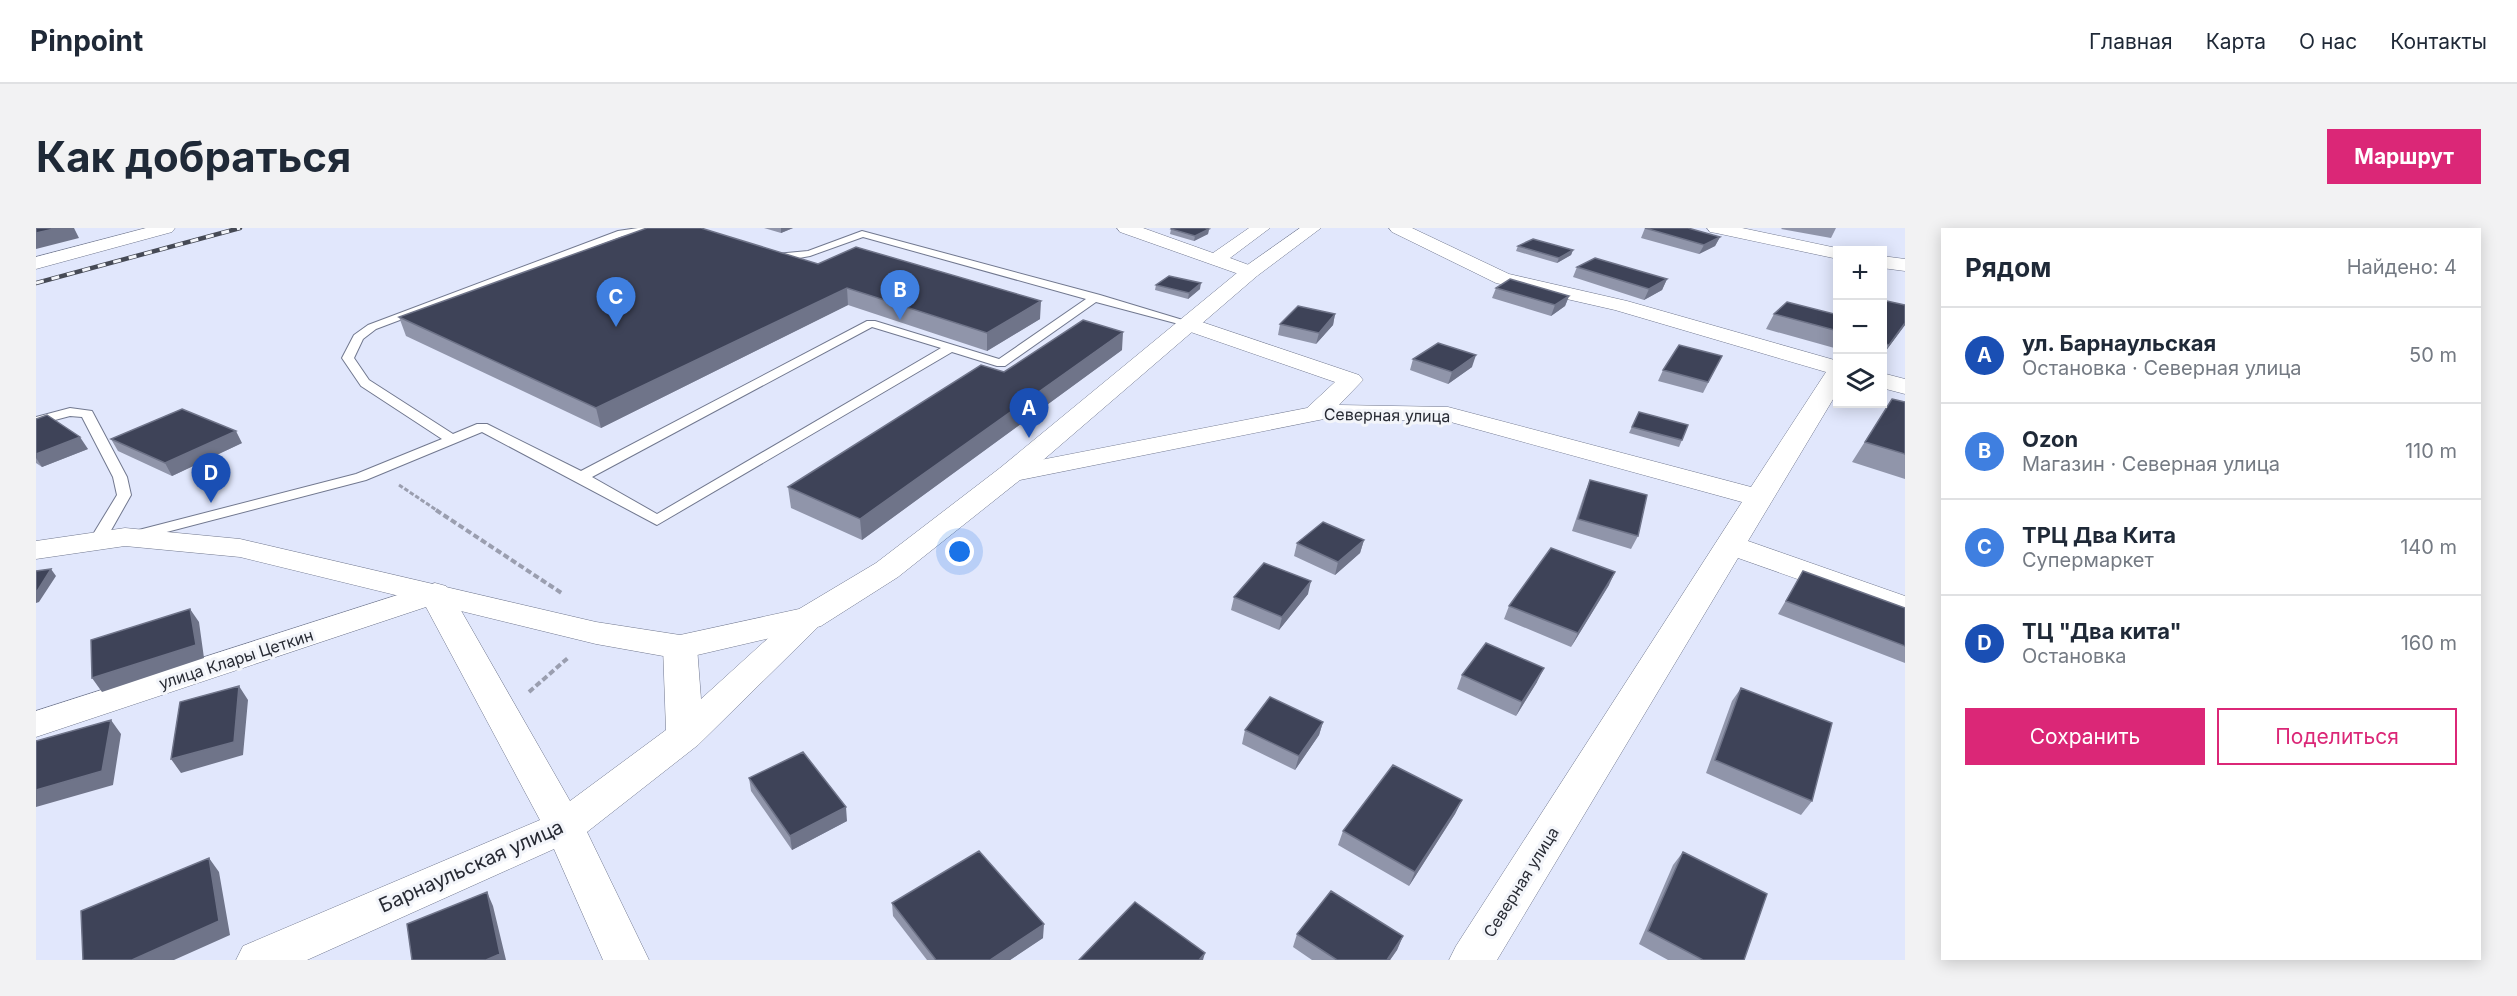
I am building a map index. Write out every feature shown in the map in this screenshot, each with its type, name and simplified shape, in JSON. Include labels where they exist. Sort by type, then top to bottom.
[{"type":"street","points":[[36,263],[166,228]]},
{"type":"street","points":[[1126,228],[1250,272]]},
{"type":"street","points":[[1215,260],[1262,228]]},
{"type":"street","points":[[36,550],[111,539],[240,548],[596,633],[680,647],[809,618],[887,570],[1010,474],[1250,272],[1312,228]]},
{"type":"street","name":"Северная улица","points":[[1398,228],[1503,279],[1620,305],[1833,368]]},
{"type":"street","points":[[1716,228],[1833,252]]},
{"type":"street","points":[[1887,263],[1905,265]]},
{"type":"street","points":[[1190,324],[1351,380],[1316,414]]},
{"type":"street","name":"Северная улица","points":[[1472,960],[1833,377]]},
{"type":"street","points":[[1887,382],[1905,387]]},
{"type":"street","name":"Северная улица","points":[[1010,474],[1316,414],[1448,414],[1759,498]]},
{"type":"street","points":[[1730,544],[1905,607]]},
{"type":"street","points":[[435,593],[564,827],[626,960]]},
{"type":"street","name":"улица Клары Цеткин","points":[[36,724],[435,593]]},
{"type":"street","name":"Барнаульская улица","points":[[259,960],[564,827],[685,735],[809,618]]},
{"type":"street","points":[[680,647],[685,735]]},
{"type":"lane","points":[[452,439],[365,382],[348,358],[358,337],[372,327],[621,233],[662,228],[674,229]]},
{"type":"lane","points":[[760,253],[796,258],[813,254],[858,231],[1190,324]]},
{"type":"lane","points":[[581,477],[871,323],[1001,363],[1096,297]]},
{"type":"lane","points":[[111,539],[362,477],[482,427],[581,477],[657,520],[951,347]]},
{"type":"lane","points":[[36,421],[70,412],[87,414],[120,477],[124,495],[111,539]]},
{"type":"path","points":[[377,470],[566,595]]},
{"type":"path","points":[[503,716],[596,633]]},
{"type":"building","points":[[36,228],[58,228],[36,233]]},
{"type":"building","points":[[647,228],[701,228],[818,264],[856,247],[1041,301],[987,333],[847,288],[596,408],[399,317]]},
{"type":"building","points":[[1172,228],[1205,228],[1209,229],[1195,236]]},
{"type":"building","points":[[1645,228],[1688,228],[1720,237],[1704,245]]},
{"type":"building","points":[[1533,239],[1573,250],[1559,258],[1518,246]]},
{"type":"building","points":[[1595,258],[1667,279],[1649,289],[1577,267]]},
{"type":"building","points":[[1169,276],[1201,283],[1189,293],[1156,285]]},
{"type":"building","points":[[1510,279],[1569,296],[1555,305],[1496,288]]},
{"type":"building","points":[[1887,301],[1905,305],[1905,323],[1889,345],[1887,344]]},
{"type":"building","points":[[1787,302],[1833,314],[1833,330],[1774,314]]},
{"type":"building","points":[[1298,306],[1335,314],[1319,333],[1280,324]]},
{"type":"building","points":[[1083,320],[1123,332],[860,519],[788,487],[981,365],[1004,372]]},
{"type":"building","points":[[1438,343],[1476,355],[1452,372],[1413,359]]},
{"type":"building","points":[[1679,345],[1722,356],[1708,382],[1663,370]]},
{"type":"building","points":[[1892,399],[1905,402],[1905,454],[1865,442]]},
{"type":"building","points":[[182,409],[236,431],[165,463],[111,439]]},
{"type":"building","points":[[1639,412],[1688,425],[1682,440],[1632,427]]},
{"type":"building","points":[[47,415],[80,437],[36,454],[36,419]]},
{"type":"building","points":[[1590,480],[1647,495],[1638,536],[1578,519]]},
{"type":"building","points":[[1323,522],[1364,540],[1338,562],[1297,543]]},
{"type":"building","points":[[1551,548],[1615,572],[1578,633],[1509,606]]},
{"type":"building","points":[[1264,563],[1311,581],[1282,617],[1234,597]]},
{"type":"building","points":[[51,569],[36,593],[36,571]]},
{"type":"building","points":[[1803,571],[1905,608],[1905,646],[1786,601]]},
{"type":"building","points":[[190,609],[196,645],[92,678],[91,640]]},
{"type":"building","points":[[1486,643],[1544,668],[1522,702],[1462,675]]},
{"type":"building","points":[[239,686],[234,742],[171,759],[180,702]]},
{"type":"building","points":[[1741,688],[1832,723],[1812,801],[1715,760]]},
{"type":"building","points":[[1270,697],[1323,722],[1299,756],[1245,730]]},
{"type":"building","points":[[111,720],[102,771],[36,790],[36,741]]},
{"type":"building","points":[[803,752],[846,807],[790,836],[749,778]]},
{"type":"building","points":[[1393,765],[1462,800],[1415,872],[1343,831]]},
{"type":"building","points":[[979,851],[1044,924],[990,960],[936,960],[892,903]]},
{"type":"building","points":[[1683,852],[1767,894],[1744,960],[1703,960],[1648,931]]},
{"type":"building","points":[[209,858],[219,921],[132,960],[83,960],[81,911]]},
{"type":"building","points":[[1331,891],[1403,936],[1387,960],[1337,960],[1297,934]]},
{"type":"building","points":[[487,892],[500,954],[486,960],[412,960],[407,924]]},
{"type":"building","points":[[1135,902],[1205,953],[1199,960],[1079,960]]},
{"type":"railway","points":[[36,283],[240,228]]},
{"type":"place","name":"Ozon","points":[[900,320]]},
{"type":"place","name":"ТРЦ Два Кита","points":[[616,327]]},
{"type":"place","name":"ул. Барнаульская","points":[[1029,438]]},
{"type":"place","name":"ТЦ \"Два кита\"","points":[[211,503]]}]
